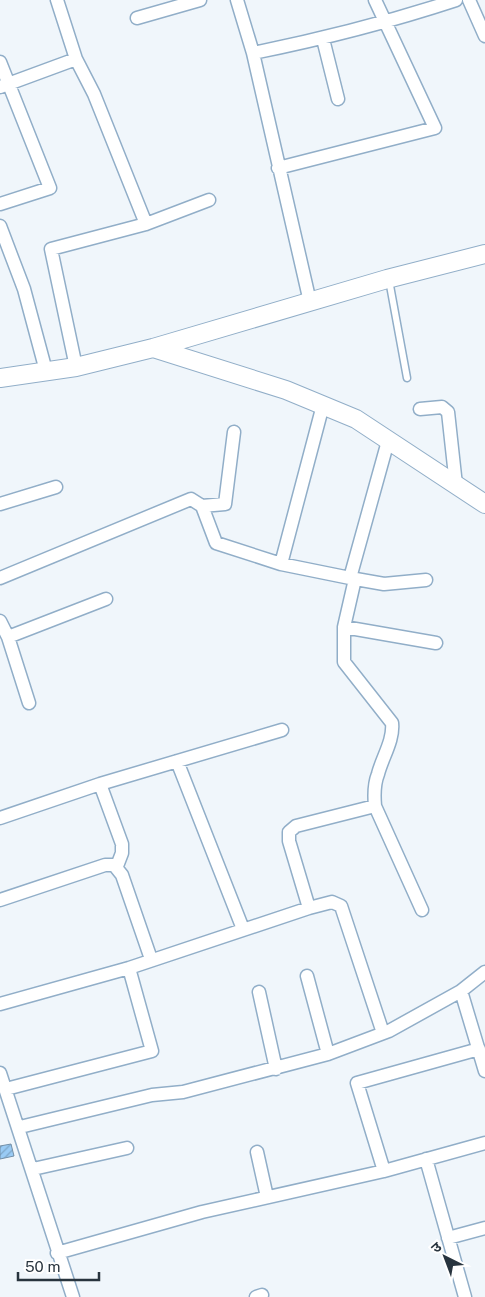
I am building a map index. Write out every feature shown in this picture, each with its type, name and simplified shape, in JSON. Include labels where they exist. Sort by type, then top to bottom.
[{"type":"street","points":[[57,0],[76,59],[94,94],[146,224]]},
{"type":"street","points":[[137,18],[200,0]]},
{"type":"street","points":[[237,0],[253,53],[310,302]]},
{"type":"street","points":[[278,168],[435,128],[374,0]]},
{"type":"street","points":[[468,0],[485,36]]},
{"type":"street","points":[[253,53],[323,39],[385,23],[449,1]]},
{"type":"street","points":[[323,39],[338,98]]},
{"type":"street","points":[[4,85],[76,59]]},
{"type":"street","points":[[0,62],[4,85],[50,188],[0,204]]},
{"type":"street","points":[[76,367],[51,249],[146,224],[210,200]]},
{"type":"street","points":[[0,226],[24,289],[46,371]]},
{"type":"street","points":[[0,378],[76,367],[153,348],[389,279],[485,254]]},
{"type":"street","points":[[153,348],[286,390],[356,419],[485,504]]},
{"type":"street","points":[[281,564],[323,405]]},
{"type":"street","points":[[420,409],[442,407],[448,412],[456,485]]},
{"type":"street","points":[[202,506],[226,504],[234,432]]},
{"type":"street","points":[[388,440],[352,578],[344,627],[344,662],[392,723],[391,738],[377,775],[374,793],[375,806],[422,910]]},
{"type":"street","points":[[0,504],[56,487]]},
{"type":"street","points":[[0,578],[191,499],[202,506],[216,543],[281,564],[384,584],[426,580]]},
{"type":"street","points":[[8,637],[106,599]]},
{"type":"street","points":[[0,622],[8,637],[29,703]]},
{"type":"street","points":[[344,627],[436,643]]},
{"type":"street","points":[[0,818],[100,784],[282,730]]},
{"type":"street","points":[[177,761],[243,929]]},
{"type":"street","points":[[100,784],[122,844],[122,854],[116,866]]},
{"type":"street","points":[[309,908],[289,841],[289,832],[296,826],[375,806]]},
{"type":"street","points":[[0,900],[104,865],[116,866]]},
{"type":"street","points":[[116,866],[122,875],[151,959]]},
{"type":"street","points":[[0,1004],[129,968],[243,929],[332,902],[341,906],[383,1033]]},
{"type":"street","points":[[73,1297],[20,1128],[2,1079],[152,1051],[129,968]]},
{"type":"street","points":[[20,1128],[152,1095],[183,1092],[328,1054],[383,1033],[461,991],[485,972]]},
{"type":"street","points":[[307,976],[328,1054]]},
{"type":"street","points":[[461,991],[485,1071]]},
{"type":"street","points":[[259,992],[276,1068]]},
{"type":"street","points":[[384,1171],[358,1083],[479,1049]]},
{"type":"street","points":[[58,1253],[202,1212],[384,1171],[485,1143]]},
{"type":"street","points":[[33,1169],[127,1148]]},
{"type":"street","points":[[257,1152],[267,1197]]},
{"type":"street","points":[[426,1159],[465,1297]]},
{"type":"street","points":[[448,1238],[485,1228]]},
{"type":"lane","points":[[389,279],[407,378]]},
{"type":"building","points":[[11,1144],[14,1156],[0,1159],[0,1146]]}]
